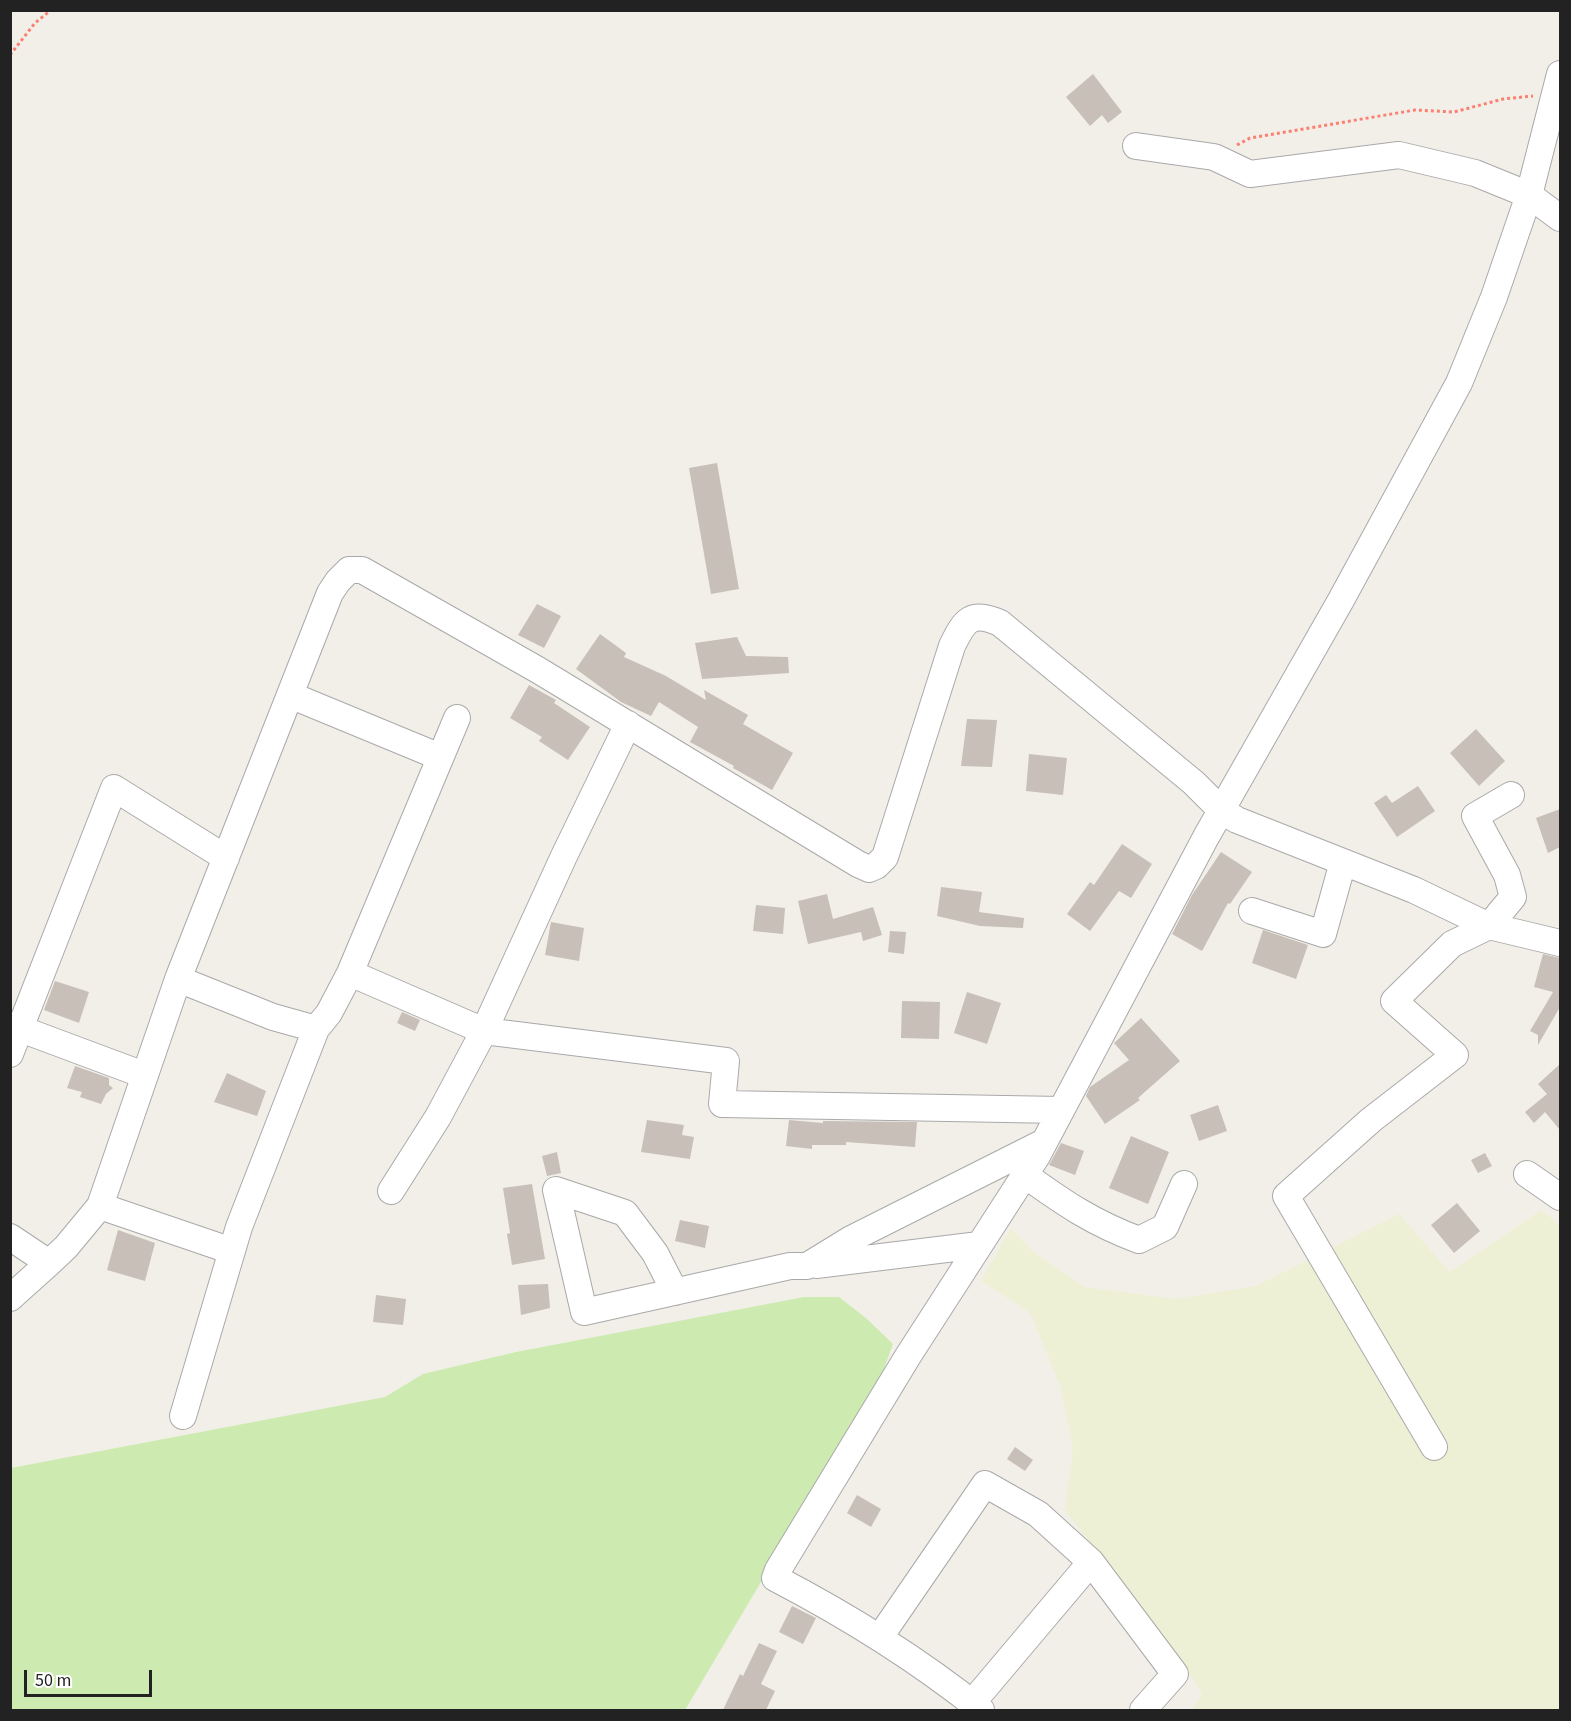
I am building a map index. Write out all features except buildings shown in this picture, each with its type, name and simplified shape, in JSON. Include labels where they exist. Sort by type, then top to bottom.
[{"type":"street","points":[[1091,1562],[976,1707],[933,1672],[880,1637],[775,1578],[908,1356],[1044,1142],[1206,837],[1341,600],[1459,383],[1494,297],[1529,195],[1558,84]]},
{"type":"street","points":[[1136,147],[1214,157],[1250,174],[1399,155],[1475,173],[1529,195],[1560,218]]},
{"type":"street","points":[[10,1298],[66,1247],[100,1206],[178,979],[330,593],[349,570],[362,570],[538,670],[858,864],[869,868],[876,866],[885,857],[952,646],[960,628],[971,619],[983,616],[1000,623],[1194,783],[1222,811],[1237,820],[1414,890],[1489,926],[1560,943]]},
{"type":"street","points":[[290,695],[440,757]]},
{"type":"street","points":[[183,1416],[239,1227],[316,1029],[329,1013],[350,973],[457,718]]},
{"type":"street","points":[[391,1191],[438,1117],[484,1031],[564,855],[628,724]]},
{"type":"street","points":[[10,1054],[15,1027],[114,788],[226,858]]},
{"type":"street","points":[[1434,1447],[1286,1196],[1371,1120],[1455,1055],[1394,1001],[1452,944],[1489,926],[1513,897],[1508,875],[1475,816],[1511,795]]},
{"type":"street","points":[[1252,911],[1323,934],[1343,862]]},
{"type":"street","points":[[350,973],[484,1031],[726,1061],[722,1104],[1061,1110]]},
{"type":"street","points":[[178,979],[273,1017],[316,1029]]},
{"type":"street","points":[[15,1027],[144,1075]]},
{"type":"street","points":[[807,1266],[851,1239],[1044,1142]]},
{"type":"street","points":[[1025,1174],[1067,1205],[1108,1228],[1139,1240],[1165,1227],[1184,1184]]},
{"type":"street","points":[[1527,1174],[1560,1197]]},
{"type":"street","points":[[675,1292],[655,1253],[625,1213],[556,1190],[584,1312],[675,1292],[790,1266],[807,1266],[979,1245]]},
{"type":"street","points":[[100,1206],[232,1251]]},
{"type":"street","points":[[10,1237],[49,1263]]},
{"type":"street","points":[[880,1637],[985,1484],[1038,1514],[1091,1562],[1175,1674],[1143,1710]]},
{"type":"path","points":[[10,55],[35,23],[51,10]]},
{"type":"path","points":[[1214,157],[1250,138],[1415,110],[1454,112],[1558,84]]},
{"type":"green space","points":[[1541,1210],[1560,1225],[1560,1710],[1191,1710],[1202,1695],[1184,1665],[1065,1510],[1073,1448],[1060,1385],[1030,1313],[981,1281],[1011,1228],[1034,1252],[1085,1287],[1175,1299],[1256,1286],[1399,1214],[1450,1272]]},
{"type":"green space","points":[[804,1297],[839,1297],[893,1344],[878,1385],[685,1710],[11,1710],[11,1468],[385,1397],[423,1374],[516,1352]]}]
